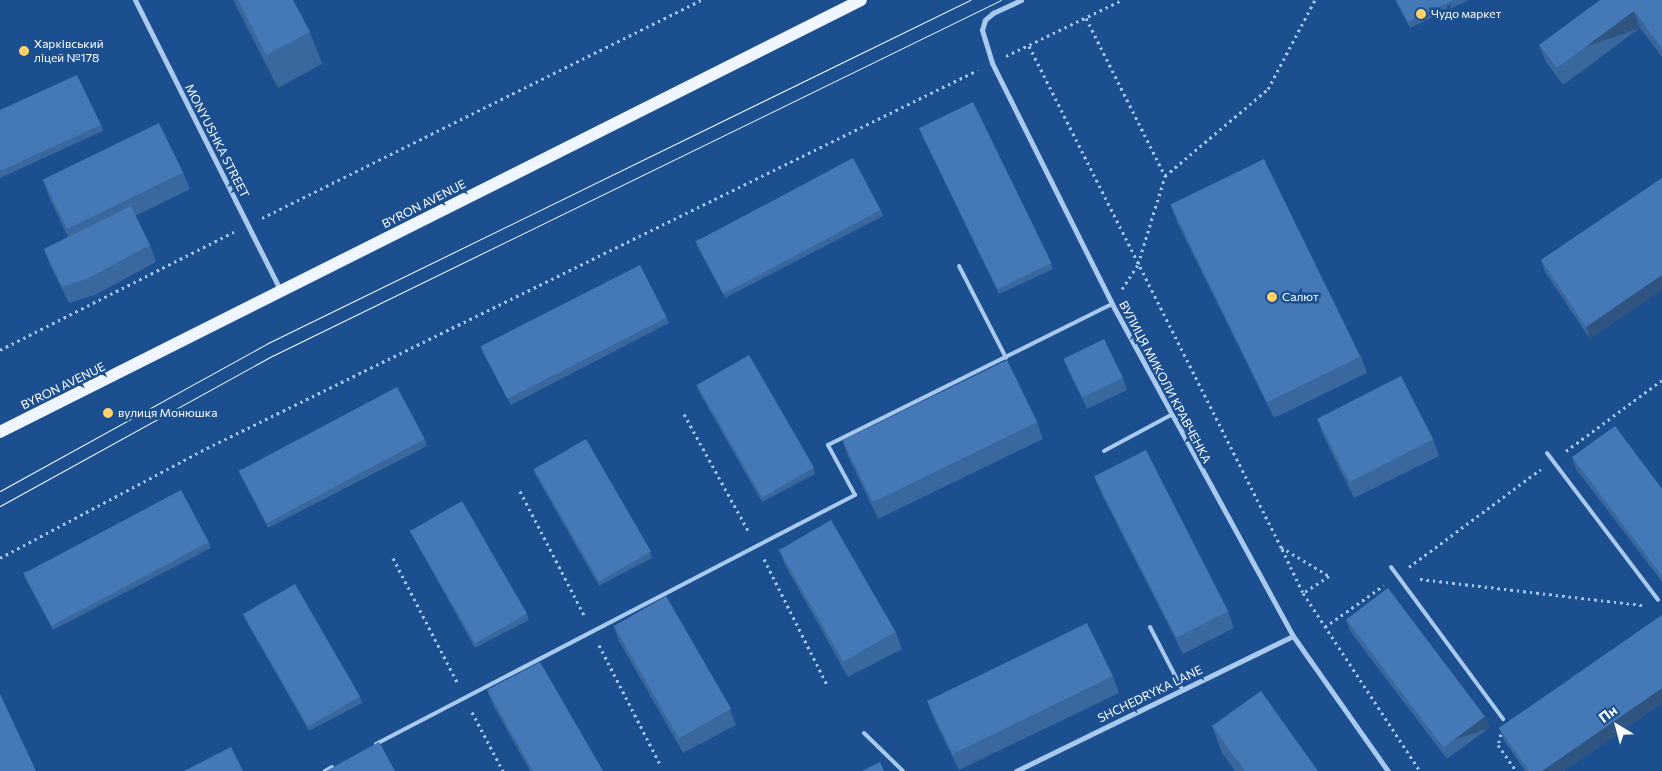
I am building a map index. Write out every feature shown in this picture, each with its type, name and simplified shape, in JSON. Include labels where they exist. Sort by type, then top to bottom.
[{"type":"main road","name":"BYRON AVENUE","points":[[0,432],[861,0]]},
{"type":"street","name":"MONYUSHKA STREET","points":[[135,0],[280,291]]},
{"type":"street","name":"ВУЛИЦЯ МИКОЛИ КРАВЧЕНКА","points":[[1021,0],[993,13],[985,20],[982,30],[992,63],[1112,304],[1293,636],[1388,771]]},
{"type":"street","name":"SHCHEDRYKA LANE","points":[[1016,771],[1293,636]]},
{"type":"lane","points":[[959,266],[1006,358]]},
{"type":"lane","points":[[369,748],[855,495],[828,445],[1112,304]]},
{"type":"lane","points":[[1104,451],[1171,415]]},
{"type":"lane","points":[[1546,453],[1658,600]]},
{"type":"lane","points":[[1391,567],[1503,719]]},
{"type":"lane","points":[[1150,626],[1182,689]]},
{"type":"lane","points":[[864,733],[903,771]]},
{"type":"lane","points":[[325,771],[334,766]]},
{"type":"path","points":[[0,350],[701,0]]},
{"type":"path","points":[[0,558],[210,447],[1122,0]]},
{"type":"path","points":[[1112,304],[1138,264],[1165,176],[1268,89],[1315,0]]},
{"type":"path","points":[[1086,18],[1165,176]]},
{"type":"path","points":[[1029,46],[1303,593],[1420,771]]},
{"type":"path","points":[[1325,627],[1662,380]]},
{"type":"path","points":[[1281,547],[1329,576],[1303,593]]},
{"type":"path","points":[[392,558],[503,771]]},
{"type":"path","points":[[1397,576],[1652,606]]},
{"type":"path","points":[[1502,732],[1498,745],[1516,771]]},
{"type":"building","points":[[238,0],[293,0],[310,32],[266,55]]},
{"type":"building","name":"Чудо маркет","points":[[1396,0],[1454,0],[1408,22]]},
{"type":"building","points":[[1600,0],[1662,0],[1662,48],[1634,11],[1557,68],[1539,45]]},
{"type":"building","points":[[77,75],[101,125],[0,171],[0,110]]},
{"type":"building","points":[[973,102],[1051,263],[998,289],[919,128]]},
{"type":"building","points":[[159,123],[183,172],[67,229],[43,180]]},
{"type":"building","points":[[853,158],[881,210],[724,294],[696,242]]},
{"type":"building","name":"Салют","points":[[1264,159],[1360,357],[1267,402],[1171,205]]},
{"type":"building","points":[[1662,178],[1662,275],[1586,327],[1541,260]]},
{"type":"building","points":[[131,206],[150,245],[89,278],[62,287],[44,249]]},
{"type":"building","points":[[640,265],[667,318],[507,399],[481,346]]},
{"type":"building","points":[[1104,339],[1123,378],[1082,397],[1064,359]]},
{"type":"building","points":[[749,355],[814,468],[762,498],[697,385]]},
{"type":"building","points":[[1007,360],[1037,422],[873,502],[843,440]]},
{"type":"building","points":[[1401,376],[1433,439],[1349,482],[1317,419]]},
{"type":"building","points":[[397,387],[425,439],[267,523],[239,471]]},
{"type":"building","points":[[1615,426],[1662,489],[1662,576],[1572,457]]},
{"type":"building","points":[[586,439],[651,552],[599,582],[534,469]]},
{"type":"building","points":[[1146,450],[1228,611],[1176,638],[1094,476]]},
{"type":"building","points":[[181,490],[209,542],[52,626],[24,574]]},
{"type":"building","points":[[462,501],[527,614],[475,644],[410,531]]},
{"type":"building","points":[[831,520],[896,632],[844,662],[779,550]]},
{"type":"building","points":[[295,584],[360,697],[308,727],[243,614]]},
{"type":"building","points":[[1388,588],[1485,717],[1443,748],[1346,619]]},
{"type":"building","points":[[666,596],[731,709],[679,739],[614,626]]},
{"type":"building","points":[[1662,615],[1662,688],[1542,771],[1529,771],[1499,728]]},
{"type":"building","points":[[1087,623],[1113,676],[953,754],[927,701]]},
{"type":"building","points":[[540,662],[603,771],[533,771],[487,690]]},
{"type":"building","points":[[1261,691],[1318,771],[1245,771],[1212,726]]},
{"type":"building","points":[[0,694],[36,771],[0,771]]},
{"type":"building","points":[[379,742],[395,771],[326,771]]},
{"type":"building","points":[[231,747],[243,771],[184,771]]},
{"type":"building","points":[[880,762],[884,771],[862,771]]},
{"type":"tram line","points":[[0,491],[266,344],[970,0]]},
{"type":"tram line","points":[[0,506],[272,356],[1001,0]]},
{"type":"place","name":"Чудо маркет","points":[[1421,14]]},
{"type":"place","name":"Харківський ліцей №178","points":[[24,51]]},
{"type":"place","name":"Салют","points":[[1272,297]]},
{"type":"place","name":"вулиця Монюшка","points":[[108,413]]}]
